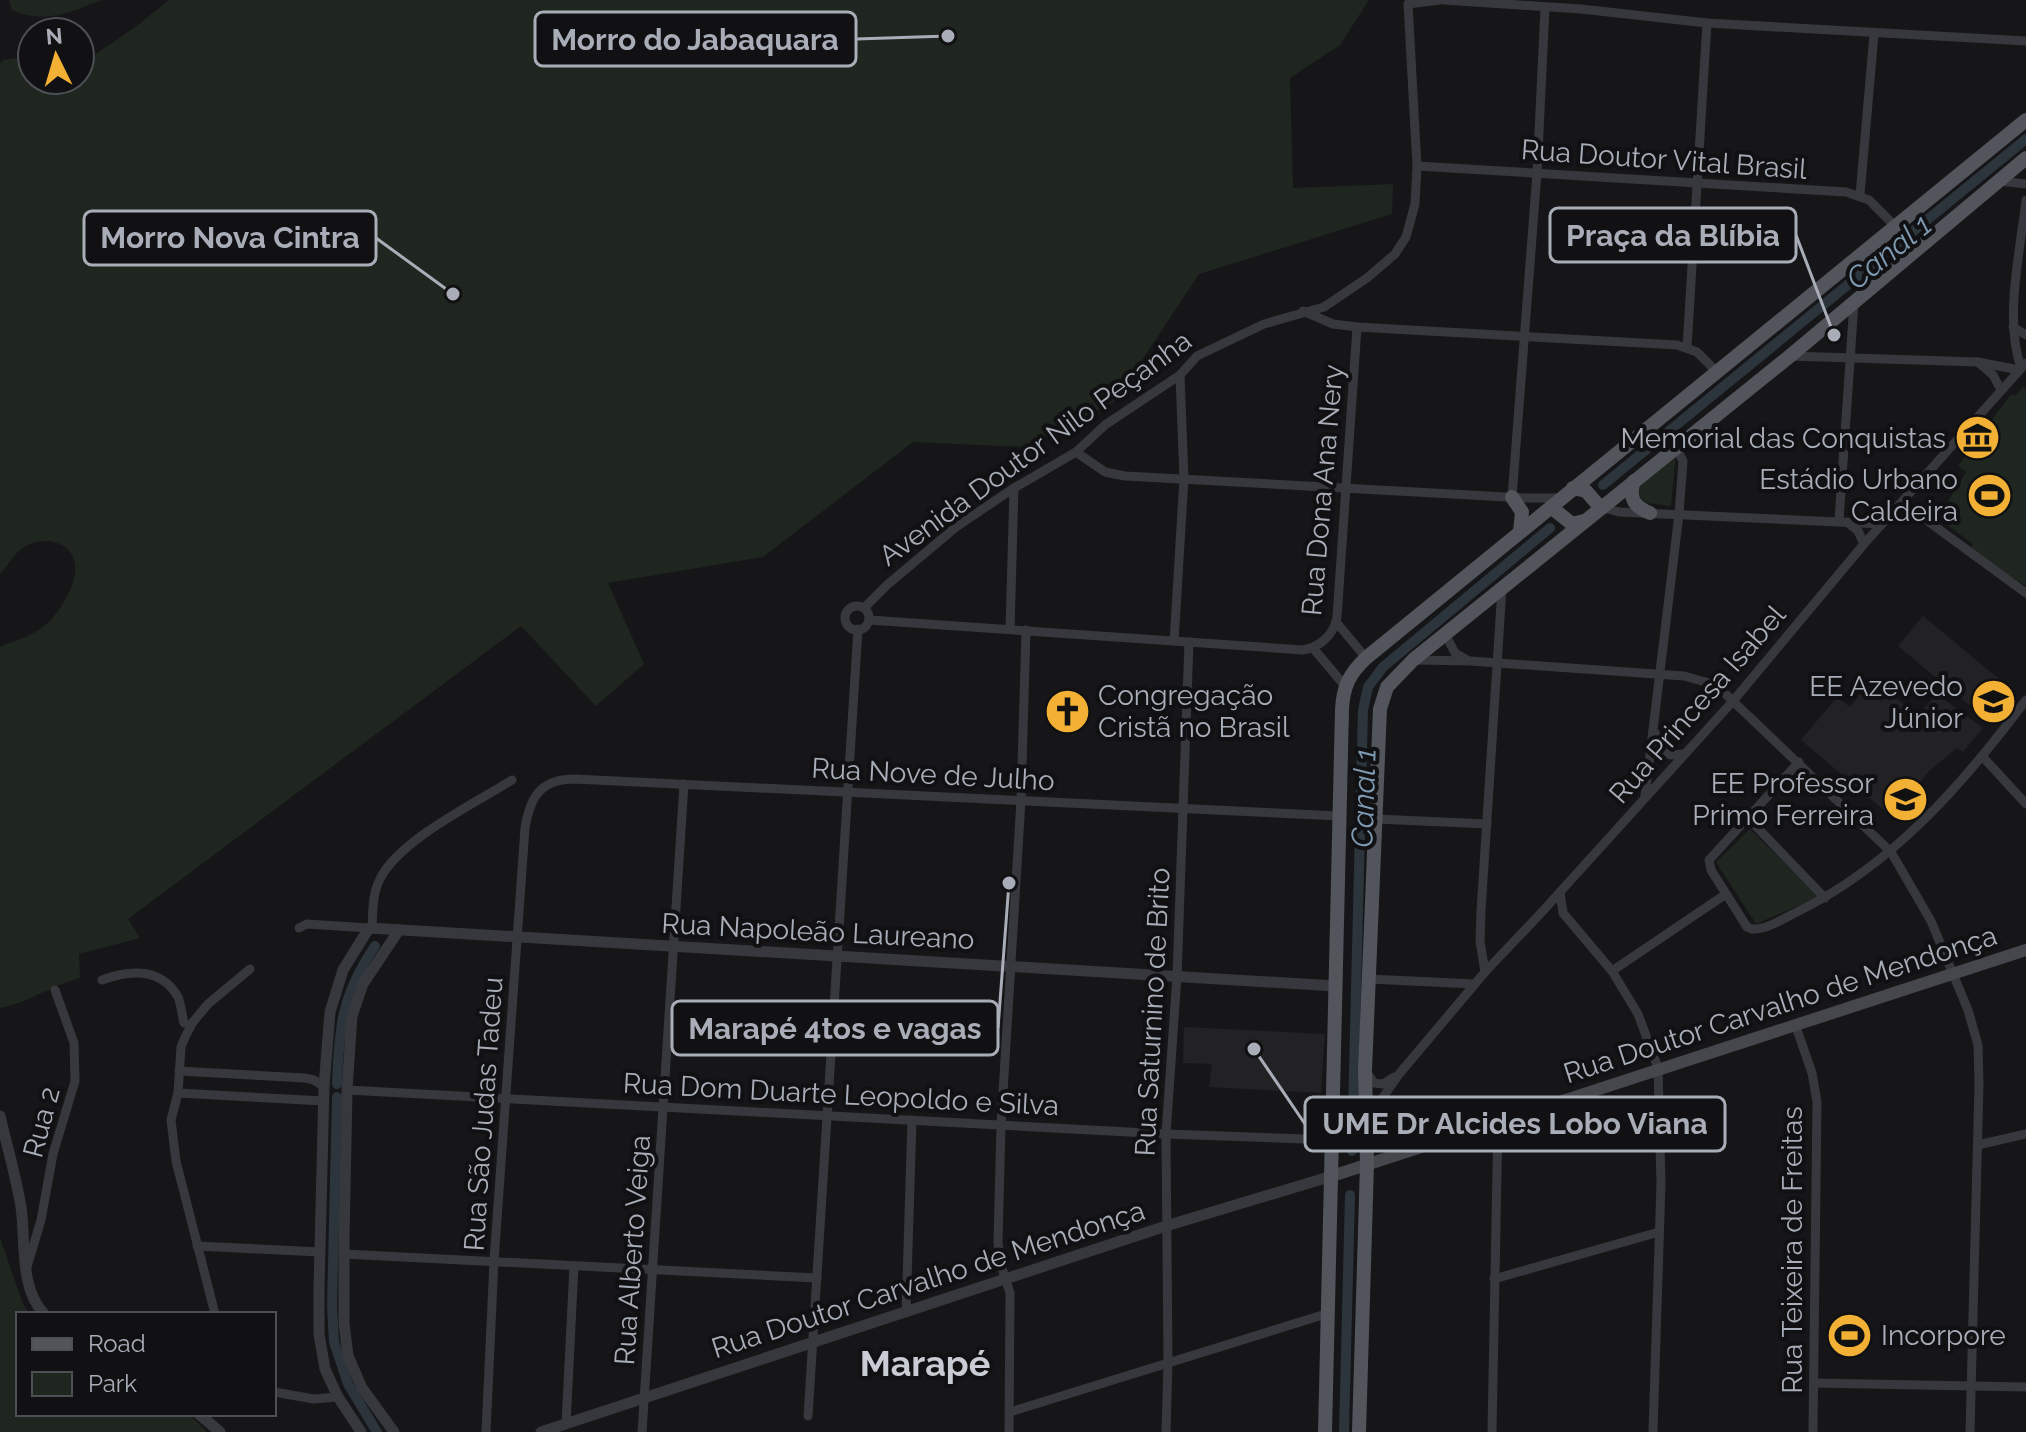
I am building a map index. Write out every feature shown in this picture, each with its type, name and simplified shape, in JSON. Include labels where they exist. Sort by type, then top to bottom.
[{"type":"main road","points":[[1325,1432],[1339,816],[1345,686],[1366,658],[2026,120]]},
{"type":"main road","points":[[1359,1432],[1367,1164],[1365,1070],[1380,709],[1383,697],[1395,676],[1413,660],[1790,356],[2026,158]]},
{"type":"main road","points":[[1634,481],[1633,501],[1650,513]]},
{"type":"main road","points":[[1562,497],[1586,491],[1600,507]]},
{"type":"main road","points":[[1562,497],[1572,524],[1585,520]]},
{"type":"main road","points":[[1518,498],[1522,512],[1520,532]]},
{"type":"main road","name":"Rua Doutor Carvalho de Mendonça","points":[[1332,1176],[2026,950]]},
{"type":"street","name":"Avenida Doutor Nilo Peçanha","points":[[864,608],[928,550],[1014,488],[1076,452],[1105,425],[1180,375],[1197,356],[1264,324],[1324,307],[1367,278],[1395,254],[1412,222],[1417,166],[1408,4],[1442,0]]},
{"type":"street","points":[[1442,0],[1581,9],[1707,23],[2026,41]]},
{"type":"street","points":[[1518,498],[1524,336],[1537,173],[1545,8]]},
{"type":"street","points":[[1687,347],[1707,23]]},
{"type":"street","points":[[1874,34],[1860,195],[1896,227]]},
{"type":"street","name":"Rua Doutor Vital Brasil","points":[[1417,166],[1860,195]]},
{"type":"street","points":[[1999,181],[2026,184]]},
{"type":"street","points":[[1790,356],[1978,362],[2022,367],[2013,341],[2013,327],[2026,200]]},
{"type":"street","points":[[1842,520],[1854,303]]},
{"type":"street","points":[[1303,311],[1333,324],[1357,327],[1687,347],[1697,352],[1717,372]]},
{"type":"street","name":"Rua Dona Ana Nery","points":[[1313,648],[1329,636],[1337,623],[1357,327]]},
{"type":"street","points":[[2013,327],[2026,335]]},
{"type":"street","points":[[1978,362],[1993,375],[2001,390]]},
{"type":"street","name":"Rua Princesa Isabel","points":[[1366,1120],[1400,1073],[1474,984],[1733,701],[1864,544],[2022,367]]},
{"type":"street","points":[[1174,641],[1184,479],[1180,375]]},
{"type":"street","points":[[1645,796],[1679,514],[1683,461],[1676,448]]},
{"type":"street","points":[[1076,452],[1105,472],[1125,476],[1518,498],[1562,497]]},
{"type":"street","points":[[1010,629],[1014,488]]},
{"type":"street","points":[[1518,498],[1562,497]]},
{"type":"street","points":[[1903,503],[2026,593]]},
{"type":"street","points":[[1600,507],[1619,512],[1882,524]]},
{"type":"street","points":[[1842,520],[1858,531],[1864,544]]},
{"type":"street","points":[[1485,972],[1480,927],[1502,588]]},
{"type":"street","points":[[853,607],[864,608],[869,620],[865,627],[858,629],[850,627],[846,616],[853,607]]},
{"type":"street","points":[[869,620],[1303,650],[1313,648],[1345,686]]},
{"type":"street","points":[[1337,623],[1366,658]]},
{"type":"street","points":[[808,1416],[858,629]]},
{"type":"street","points":[[1009,1432],[1010,1293],[998,1242],[1001,1125],[1021,800],[1026,630]]},
{"type":"street","points":[[1445,634],[1455,653],[1470,661]]},
{"type":"street","name":"Rua Saturnino de Brito","points":[[1166,1432],[1166,1134],[1177,976],[1189,642]]},
{"type":"street","points":[[1413,660],[1660,674],[1708,681],[1799,762],[1891,852],[1921,901],[1955,973],[1978,1045],[1970,1432]]},
{"type":"street","points":[[1799,762],[1709,860],[1711,870],[1747,927],[1757,930],[1825,898],[1891,852],[1931,814],[2026,700]]},
{"type":"street","points":[[1653,726],[1663,752],[1683,754]]},
{"type":"street","points":[[1982,756],[2026,804]]},
{"type":"street","name":"Rua Nove de Julho","points":[[532,800],[544,787],[565,779],[1339,816]]},
{"type":"street","points":[[361,1432],[338,1397],[321,1351],[324,1087],[327,1029],[333,999],[350,956],[370,928],[375,892],[393,857],[512,780]]},
{"type":"street","name":"Rua Alberto Veiga","points":[[642,1432],[684,784]]},
{"type":"street","name":"Rua São Judas Tadeu","points":[[486,1432],[494,1261],[525,828],[532,800]]},
{"type":"street","points":[[1748,818],[1825,898]]},
{"type":"street","points":[[1376,819],[1487,824]]},
{"type":"street","points":[[1560,892],[1563,913],[1612,971],[1638,1014],[1658,1068],[1661,1111],[1653,1432]]},
{"type":"street","points":[[1612,971],[1726,894]]},
{"type":"street","points":[[1541,913],[1563,913]]},
{"type":"street","name":"Rua Napoleão Laureano","points":[[299,928],[307,924],[1336,986]]},
{"type":"street","points":[[394,1432],[362,1388],[348,1356],[344,1323],[344,1254],[349,1043],[357,999],[372,966],[399,930]]},
{"type":"street","points":[[214,1312],[171,1133],[171,1120],[178,1093],[181,1047],[193,1022],[250,969]]},
{"type":"street","points":[[102,980],[124,972],[158,976],[178,997],[184,1023]]},
{"type":"street","points":[[1369,979],[1474,984]]},
{"type":"street","name":"Rua 2","points":[[27,1267],[41,1220],[53,1154],[75,1081],[74,1043],[55,990]]},
{"type":"street","name":"Rua Teixeira de Freitas","points":[[1795,1024],[1812,1073],[1818,1113],[1813,1432]]},
{"type":"street","points":[[1365,1070],[1371,1080],[1378,1084],[1400,1073]]},
{"type":"street","points":[[179,1071],[305,1078],[324,1087],[347,1090]]},
{"type":"street","name":"Rua Dom Duarte Leopoldo e Silva","points":[[347,1090],[1166,1134],[1332,1140]]},
{"type":"street","points":[[178,1093],[324,1101]]},
{"type":"street","points":[[0,1116],[21,1205],[31,1295],[43,1312]]},
{"type":"street","points":[[906,1313],[912,1120]]},
{"type":"street","points":[[1492,1432],[1498,1120]]},
{"type":"street","points":[[1978,1145],[2026,1134]]},
{"type":"street","name":"Rua Doutor Carvalho de Mendonça","points":[[541,1432],[1166,1226],[1332,1176]]},
{"type":"street","points":[[1494,1279],[1659,1232]]},
{"type":"street","points":[[197,1246],[320,1252]]},
{"type":"street","points":[[344,1254],[817,1278]]},
{"type":"street","points":[[566,1424],[574,1266]]},
{"type":"street","points":[[1010,1412],[1329,1313]]},
{"type":"street","points":[[1814,1383],[2026,1387]]},
{"type":"street","points":[[276,1392],[314,1399],[338,1397]]},
{"type":"street","points":[[201,1416],[220,1432]]},
{"type":"shaded area","points":[[1923,616],[2004,683],[1979,713],[1898,646]]},
{"type":"shaded area","points":[[1872,680],[1918,715],[1937,694],[1983,728],[1963,752],[1957,748],[1929,771],[1892,817],[1801,740],[1837,697],[1850,707]]},
{"type":"shaded area","points":[[1184,1027],[1325,1034],[1321,1093],[1209,1087],[1212,1064],[1183,1063]]},
{"type":"green space","points":[[9,0],[102,0],[52,16],[36,16],[12,10]]},
{"type":"green space","points":[[169,0],[1369,0],[1340,45],[1290,78],[1293,188],[1393,184],[1392,214],[1199,274],[1115,401],[1025,447],[913,442],[763,557],[608,583],[644,664],[596,706],[521,626],[128,919],[140,938],[79,954],[80,978],[0,1008],[0,647],[47,624],[65,600],[73,581],[75,564],[72,555],[60,544],[35,542],[20,550],[0,574],[0,63],[16,58],[16,96],[96,96],[96,54]]},
{"type":"green space","name":"Estádio Urbano Caldeira","points":[[2023,387],[2026,389],[2026,586],[1969,550],[1973,544],[1938,518],[1966,472],[1958,466],[2011,394],[2015,396]]},
{"type":"green space","points":[[1676,454],[1671,506],[1646,503],[1638,494],[1641,482]]},
{"type":"green space","points":[[1750,829],[1819,897],[1756,924],[1716,862]]},
{"type":"green space","points":[[0,1238],[29,1312],[16,1312],[16,1416],[191,1416],[207,1432],[0,1432]]},
{"type":"waterway","name":"Canal 1","points":[[1603,485],[2026,139]]},
{"type":"waterway","name":"Canal 1","points":[[1352,1151],[1363,710],[1368,687],[1383,667],[1550,528]]},
{"type":"waterway","points":[[337,1084],[344,1012],[355,980],[375,946]]},
{"type":"waterway","points":[[337,1097],[332,1306],[334,1342],[348,1384],[377,1432]]},
{"type":"waterway","name":"Canal 1","points":[[1344,1432],[1350,1195]]},
{"type":"place","name":"Morro do Jabaquara","points":[[948,36]]},
{"type":"place","name":"Morro Nova Cintra","points":[[453,294]]},
{"type":"place","name":"Praça da Blíbia","points":[[1834,335]]},
{"type":"place","name":"Memorial das Conquistas","points":[[1977,438]]},
{"type":"place","name":"Estádio Urbano Caldeira","points":[[1989,495]]},
{"type":"place","name":"EE Azevedo Júnior","points":[[1994,702]]},
{"type":"place","name":"Congregação Cristã no Brasil","points":[[1067,711]]},
{"type":"place","name":"EE Professor Primo Ferreira","points":[[1905,799]]},
{"type":"place","name":"Marapé 4tos e vagas","points":[[1009,883]]},
{"type":"place","name":"UME Dr Alcides Lobo Viana","points":[[1254,1049]]},
{"type":"place","name":"Incorpore","points":[[1850,1335]]},
{"type":"district","name":"Marapé","points":[[925,1363]]}]
